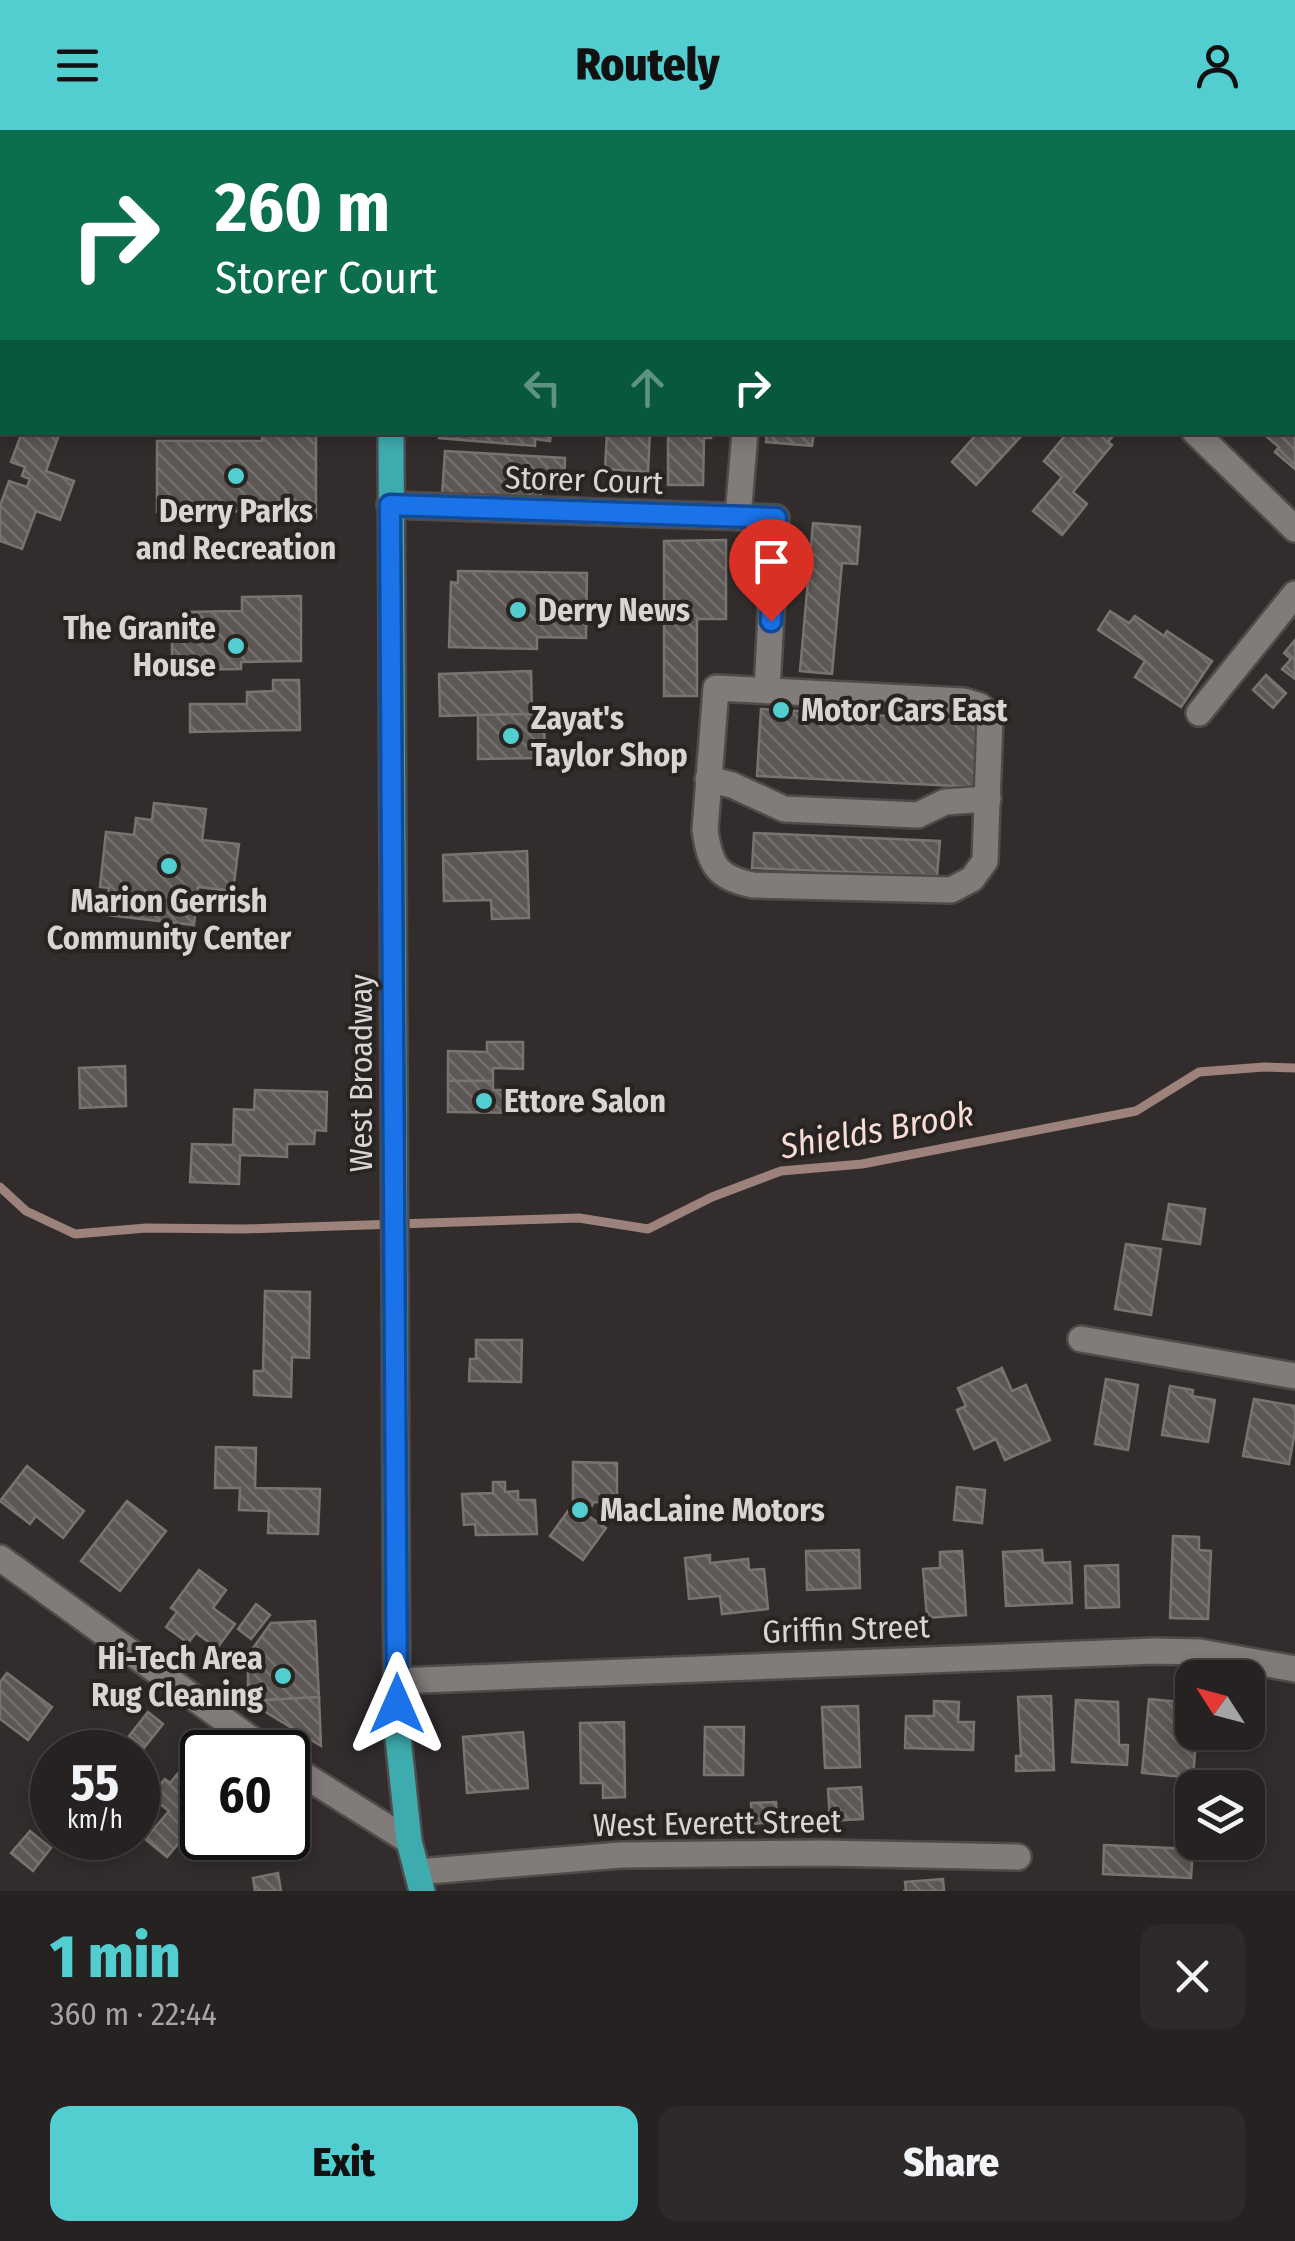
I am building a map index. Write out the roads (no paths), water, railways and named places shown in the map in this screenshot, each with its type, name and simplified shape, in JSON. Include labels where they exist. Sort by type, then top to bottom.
[{"type":"main road","name":"West Broadway","points":[[390,435],[397,1728],[408,1841],[419,1882]]},
{"type":"street","points":[[738,517],[745,435]]},
{"type":"street","points":[[1198,435],[1295,529]]},
{"type":"street","name":"Storer Court","points":[[390,505],[776,518],[767,690]]},
{"type":"street","points":[[1199,712],[1295,594]]},
{"type":"street","points":[[716,688],[964,701],[980,706],[990,717],[985,861],[972,878],[950,890],[734,882],[719,872],[708,853],[708,779],[716,688]]},
{"type":"street","points":[[708,779],[732,784],[784,810],[918,816],[945,802],[988,799]]},
{"type":"street","points":[[1081,1339],[1295,1376]]},
{"type":"street","points":[[0,1558],[239,1730]]},
{"type":"street","name":"Griffin Street","points":[[397,1680],[1156,1651],[1200,1652],[1295,1669]]},
{"type":"street","points":[[310,1779],[408,1841]]},
{"type":"street","name":"West Everett Street","points":[[419,1882],[621,1855],[824,1853],[1018,1857]]},
{"type":"waterway","name":"Shields Brook","points":[[0,1187],[26,1211],[75,1234],[146,1228],[244,1229],[579,1218],[648,1229],[712,1197],[781,1171],[862,1164],[1136,1111],[1199,1072],[1295,1068]]},
{"type":"place","name":"Derry Parks and Recreation","points":[[236,476]]},
{"type":"place","name":"Derry News","points":[[518,610]]},
{"type":"place","name":"The Granite House","points":[[236,646]]},
{"type":"place","name":"Motor Cars East","points":[[781,710]]},
{"type":"place","name":"Zayat's Taylor Shop","points":[[511,736]]},
{"type":"place","name":"Marion Gerrish Community Center","points":[[169,866]]},
{"type":"place","name":"Ettore Salon","points":[[484,1101]]},
{"type":"place","name":"MacLaine Motors","points":[[580,1510]]},
{"type":"place","name":"Hi-Tech Area Rug Cleaning","points":[[283,1676]]}]
